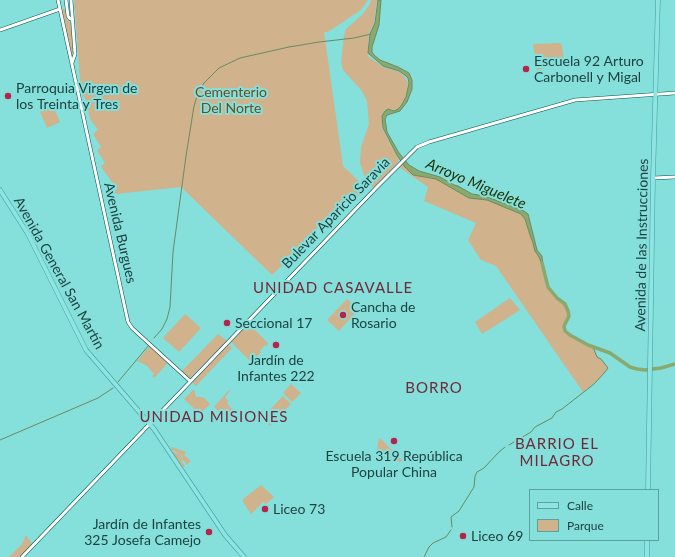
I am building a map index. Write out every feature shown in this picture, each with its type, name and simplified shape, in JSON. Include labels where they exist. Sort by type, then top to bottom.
[{"type":"main road","name":"Avenida de las Instrucciones","points":[[648,489],[653,178],[658,0]]},
{"type":"main road","name":"Avenida General San Martín","points":[[0,190],[28,234],[86,350],[149,424],[225,535],[244,557]]},
{"type":"main road","points":[[647,557],[648,541]]},
{"type":"street","name":"Avenida Burgues","points":[[58,0],[128,322],[132,328],[190,381]]},
{"type":"street","points":[[66,0],[68,16],[70,19],[73,19]]},
{"type":"street","points":[[71,0],[75,51],[72,64]]},
{"type":"street","points":[[0,30],[60,9]]},
{"type":"street","points":[[69,53],[72,56],[75,55]]},
{"type":"street","name":"Bulevar Aparicio Saravia","points":[[22,557],[408,154],[417,147],[425,143],[572,101],[675,93]]},
{"type":"street","points":[[653,178],[675,177]]},
{"type":"green space","name":"Cementerio Del Norte","points":[[74,0],[368,0],[361,10],[328,32],[324,32],[343,166],[366,188],[350,205],[344,200],[335,210],[336,211],[314,231],[315,232],[304,243],[302,242],[293,252],[294,254],[272,275],[181,187],[116,194],[114,191],[117,189],[101,167],[105,163],[97,150],[101,147],[93,134],[98,130],[90,119],[88,109],[91,107],[81,93]]},
{"type":"green space","points":[[371,0],[377,0],[374,23],[369,34],[368,56],[383,67],[399,72],[405,77],[408,83],[406,97],[401,106],[394,110],[384,110],[382,117],[382,128],[399,160],[396,165],[373,188],[364,175],[360,163],[361,147],[369,124],[367,101],[362,91],[343,70],[341,62],[346,29],[363,14]]},
{"type":"green space","points":[[63,9],[66,10],[67,20],[72,24],[73,55],[71,53],[61,11]]},
{"type":"green space","points":[[560,43],[562,46],[563,63],[537,70],[533,44]]},
{"type":"green space","points":[[53,106],[60,122],[47,128],[40,112]]},
{"type":"green space","points":[[403,164],[413,175],[436,179],[469,198],[487,200],[521,214],[525,219],[548,287],[557,298],[565,304],[568,311],[569,316],[564,326],[565,331],[583,343],[593,347],[597,357],[601,359],[608,368],[599,379],[583,392],[496,266],[481,260],[468,240],[476,223],[424,201],[428,187],[399,167]]},
{"type":"green space","points":[[510,298],[520,310],[482,334],[475,322]]},
{"type":"green space","name":"Cancha de Rosario","points":[[347,299],[358,310],[339,331],[327,320]]},
{"type":"green space","points":[[185,314],[201,328],[179,352],[163,338]]},
{"type":"green space","points":[[248,324],[268,343],[267,346],[265,345],[257,357],[256,356],[251,362],[230,341]]},
{"type":"green space","points":[[218,334],[227,341],[190,378],[182,371]]},
{"type":"green space","points":[[228,344],[232,348],[196,386],[192,382]]},
{"type":"green space","points":[[150,346],[168,363],[154,378],[152,376],[154,374],[146,365],[137,361]]},
{"type":"green space","points":[[291,384],[301,393],[292,402],[283,393]]},
{"type":"green space","points":[[194,389],[196,397],[203,397],[210,404],[200,414],[184,399]]},
{"type":"green space","points":[[229,390],[230,391],[225,397],[228,401],[227,403],[231,408],[238,411],[228,420],[214,407]]},
{"type":"green space","points":[[283,396],[291,404],[270,426],[262,418]]},
{"type":"green space","points":[[379,438],[403,461],[393,463],[388,461],[377,449]]},
{"type":"green space","points":[[172,447],[186,452],[184,455],[191,461],[186,465],[186,463],[182,460],[181,462],[185,465],[182,468],[171,451],[181,455],[182,459],[183,456],[171,449]]},
{"type":"green space","points":[[261,485],[274,497],[266,504],[263,502],[251,514],[243,502],[243,499]]},
{"type":"green space","points":[[26,535],[32,544],[20,557],[9,557],[22,544]]},
{"type":"shaded area","points":[[378,0],[381,0],[379,25],[372,47],[372,52],[380,60],[409,73],[412,80],[412,89],[407,102],[400,111],[387,115],[385,119],[387,132],[399,153],[409,165],[419,171],[440,177],[472,194],[485,196],[524,211],[528,214],[537,250],[542,256],[543,267],[535,251],[525,219],[521,214],[487,200],[469,198],[436,179],[413,175],[404,166],[397,155],[383,128],[382,116],[388,109],[394,111],[401,106],[406,97],[409,83],[408,78],[405,75],[399,71],[383,66],[368,53],[370,34],[375,23]]},
{"type":"waterway","points":[[154,338],[162,329],[167,319],[170,307],[173,252],[186,156],[194,106],[198,93],[204,83],[219,68],[240,58],[289,47],[354,38],[371,34]]},
{"type":"waterway","name":"Arroyo Miguelete","points":[[542,263],[548,287],[557,298],[565,304],[568,311],[569,316],[564,326],[565,331],[570,335],[588,345],[610,353],[630,367],[637,369],[645,370],[661,368],[675,364]]},
{"type":"waterway","points":[[118,382],[149,345]]},
{"type":"waterway","points":[[509,445],[531,432],[535,427],[552,418],[556,412],[594,384],[605,372],[608,368],[601,359],[597,357],[593,347]]},
{"type":"waterway","points":[[0,440],[98,398],[113,388]]},
{"type":"waterway","points":[[452,527],[451,517],[459,511],[474,487],[477,472],[484,468],[505,447]]},
{"type":"waterway","points":[[424,557],[429,547],[433,543],[446,537],[451,530]]},
{"type":"place","name":"Escuela 92 Arturo Carbonell y Migal","points":[[526,69]]},
{"type":"place","name":"Parroquia Virgen de los Treinta y Tres","points":[[8,96]]},
{"type":"place","name":"Cancha de Rosario","points":[[343,315]]},
{"type":"place","name":"Seccional 17","points":[[227,323]]},
{"type":"place","name":"Jardín de Infantes 222","points":[[276,345]]},
{"type":"place","name":"Escuela 319 República Popular China","points":[[394,441]]},
{"type":"place","name":"Liceo 73","points":[[265,509]]},
{"type":"place","name":"Jardín de Infantes 325 Josefa Camejo","points":[[209,532]]},
{"type":"place","name":"Liceo 69","points":[[463,536]]},
{"type":"district","name":"UNIDAD CASAVALLE","points":[[333,288]]},
{"type":"district","name":"BORRO","points":[[434,388]]},
{"type":"district","name":"UNIDAD MISIONES","points":[[214,417]]},
{"type":"district","name":"BARRIO EL MILAGRO","points":[[557,452]]}]
